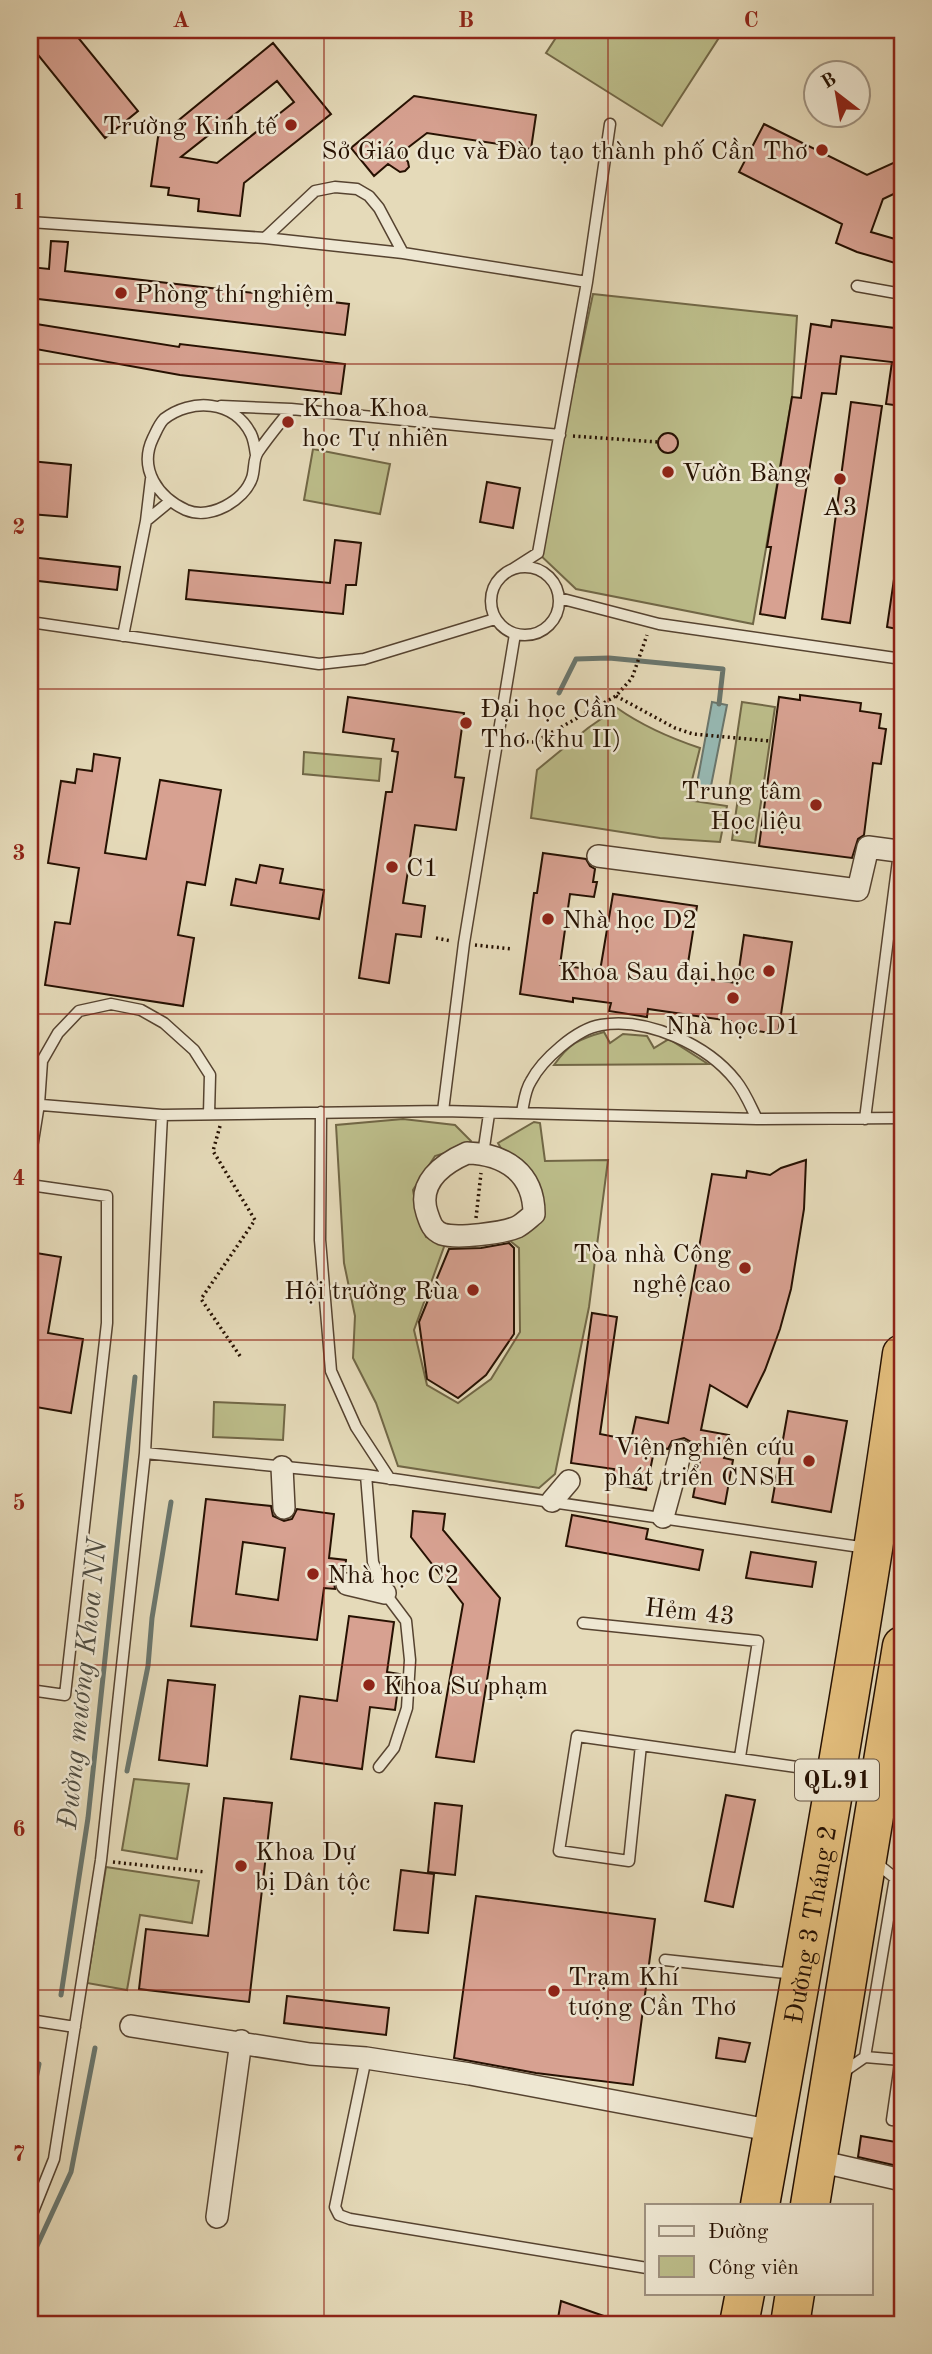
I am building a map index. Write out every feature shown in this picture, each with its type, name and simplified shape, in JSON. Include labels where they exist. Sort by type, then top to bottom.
[{"type":"highway","name":"Đường 3 Tháng 2","points":[[760,2204],[838,1773],[875,1550],[902,1354]]},
{"type":"highway","name":"Đường 3 Tháng 2","points":[[810,2204],[831,2081],[888,1871],[902,1646]]},
{"type":"highway","points":[[739,2324],[745,2294]]},
{"type":"street","points":[[598,856],[859,890],[868,847],[898,851]]},
{"type":"street","points":[[467,1153],[483,1153],[512,1165],[524,1177],[534,1197],[534,1214],[518,1227],[474,1234],[443,1234],[431,1226],[424,1205],[425,1191],[433,1176],[448,1162],[467,1153]]},
{"type":"street","points":[[663,1517],[681,1451]]},
{"type":"street","points":[[282,1467],[284,1508]]},
{"type":"street","points":[[552,1501],[569,1481]]},
{"type":"street","points":[[347,1584],[385,1593]]},
{"type":"street","points":[[131,2026],[310,2054],[366,2058],[470,2074],[774,2131]]},
{"type":"street","points":[[217,2217],[241,2042]]},
{"type":"street","points":[[818,2161],[902,2180]]},
{"type":"lane","points":[[513,569],[523,567],[543,572],[551,579],[559,598],[550,624],[534,634],[507,631],[495,619],[491,594],[499,579],[513,569],[538,553],[587,282],[610,124]]},
{"type":"lane","points":[[265,238],[315,191],[335,187],[357,189],[369,196],[379,208],[403,253]]},
{"type":"lane","points":[[30,222],[265,238],[403,253],[587,282]]},
{"type":"lane","points":[[858,286],[902,294]]},
{"type":"lane","points":[[123,636],[146,521],[151,479],[148,449],[162,421],[189,405],[291,409],[560,435]]},
{"type":"lane","points":[[151,479],[169,502],[191,512],[216,510],[237,499],[252,479],[256,455],[251,434],[245,426],[238,417],[219,406]]},
{"type":"lane","points":[[256,455],[291,409]]},
{"type":"lane","points":[[146,521],[169,502]]},
{"type":"lane","points":[[559,598],[652,622],[902,659]]},
{"type":"lane","points":[[30,622],[319,664],[364,659],[495,619]]},
{"type":"lane","points":[[443,1111],[464,943],[515,634]]},
{"type":"lane","points":[[865,1119],[902,829]]},
{"type":"lane","points":[[30,1160],[34,1104],[42,1060],[58,1033],[79,1011],[111,1003],[141,1010],[164,1023],[194,1050],[210,1075],[209,1114]]},
{"type":"lane","points":[[522,1112],[531,1081],[553,1054],[568,1041],[600,1025],[624,1025],[670,1033],[715,1062],[736,1081],[757,1119]]},
{"type":"lane","points":[[34,1104],[162,1115],[443,1111],[757,1119],[902,1118]]},
{"type":"lane","points":[[321,1112],[320,1240],[331,1371],[356,1427],[390,1479]]},
{"type":"lane","points":[[483,1153],[489,1114]]},
{"type":"lane","points":[[30,2219],[54,2159],[101,1860],[145,1453],[162,1115]]},
{"type":"lane","points":[[30,1185],[107,1196],[107,1323],[65,1695],[30,1690]]},
{"type":"lane","points":[[145,1453],[366,1475],[875,1550]]},
{"type":"lane","points":[[366,1475],[373,1562],[385,1593],[406,1621],[410,1660],[407,1708],[394,1748],[379,1767]]},
{"type":"lane","name":"Hẻm 43","points":[[583,1623],[758,1641],[740,1757]]},
{"type":"lane","points":[[641,1745],[629,1861],[559,1851],[577,1737],[740,1757],[838,1773]]},
{"type":"lane","points":[[865,2057],[888,1871]]},
{"type":"lane","points":[[665,1960],[802,1975]]},
{"type":"lane","points":[[30,2020],[75,2027]]},
{"type":"lane","points":[[831,2081],[865,2057],[901,2055],[892,2120],[902,2122]]},
{"type":"lane","points":[[366,2058],[335,2207],[339,2215],[645,2268]]},
{"type":"path","points":[[560,435],[658,442]]},
{"type":"path","points":[[497,741],[536,742],[616,696],[632,678],[652,622]]},
{"type":"path","points":[[616,696],[675,728],[701,735],[770,741]]},
{"type":"path","points":[[223,1114],[213,1151],[255,1220],[201,1299],[240,1356]]},
{"type":"path","points":[[474,1234],[483,1153]]},
{"type":"path","points":[[101,1860],[206,1872]]},
{"type":"green space","points":[[561,30],[717,30],[722,33],[662,126],[546,53]]},
{"type":"green space","name":"Vườn Bàng","points":[[593,294],[797,316],[792,397],[753,624],[576,589],[538,553]]},
{"type":"green space","points":[[313,449],[390,464],[380,514],[304,500]]},
{"type":"green space","points":[[742,702],[775,707],[755,843],[732,840],[739,791],[729,789]]},
{"type":"green space","points":[[617,708],[657,731],[700,748],[687,800],[727,806],[720,842],[660,838],[531,818],[537,770]]},
{"type":"green space","points":[[304,752],[381,759],[379,781],[303,774]]},
{"type":"green space","points":[[604,1032],[610,1043],[623,1034],[647,1036],[654,1048],[669,1039],[708,1064],[554,1065],[575,1043]]},
{"type":"green space","points":[[403,1119],[455,1125],[471,1141],[467,1146],[435,1156],[413,1190],[417,1213],[426,1237],[445,1244],[414,1330],[427,1385],[458,1403],[491,1379],[520,1332],[519,1248],[504,1236],[521,1229],[539,1187],[519,1158],[503,1152],[498,1143],[534,1122],[540,1123],[545,1161],[608,1160],[589,1307],[555,1474],[539,1488],[398,1466],[376,1403],[353,1358],[355,1316],[344,1263],[336,1125]]},
{"type":"green space","points":[[214,1402],[285,1405],[283,1440],[213,1437]]},
{"type":"green space","points":[[134,1779],[189,1784],[177,1859],[122,1850]]},
{"type":"green space","points":[[106,1867],[199,1881],[192,1923],[140,1915],[127,1990],[87,1983]]},
{"type":"water","points":[[712,702],[727,705],[710,791],[696,789]]},
{"type":"building","points":[[30,30],[72,30],[138,111],[105,138],[30,45]]},
{"type":"building","name":"Trường Kinh tế","points":[[273,43],[331,114],[244,183],[240,216],[198,211],[199,199],[168,195],[169,188],[151,186],[158,137]],"holes":[[[277,81],[294,102],[217,163],[181,157]]]},
{"type":"building","points":[[414,96],[536,115],[531,149],[427,133],[401,153],[408,162],[409,167],[405,171],[400,172],[388,164],[374,176],[351,148]]},
{"type":"building","points":[[764,124],[867,175],[902,159],[902,190],[883,199],[871,232],[902,241],[902,265],[836,243],[842,224],[739,172]]},
{"type":"building","points":[[51,241],[68,242],[65,271],[349,304],[345,335],[30,298],[30,267],[49,269]]},
{"type":"building","points":[[832,320],[902,329],[902,406],[886,404],[892,362],[841,356],[836,394],[822,393],[785,618],[760,614],[771,547],[767,547],[792,397],[801,398],[811,324],[831,327]]},
{"type":"building","points":[[30,323],[179,347],[180,344],[345,364],[341,394],[180,375],[30,348]]},
{"type":"building","points":[[851,402],[882,406],[850,623],[822,619]]},
{"type":"building","points":[[668,433],[675,436],[678,443],[675,450],[668,453],[661,450],[658,443],[661,436]]},
{"type":"building","points":[[30,461],[71,465],[67,517],[30,514]]},
{"type":"building","points":[[487,482],[520,488],[513,528],[480,522]]},
{"type":"building","points":[[335,540],[361,543],[356,585],[346,585],[343,614],[186,599],[189,570],[330,583]]},
{"type":"building","points":[[30,557],[120,567],[117,590],[30,580]]},
{"type":"building","points":[[894,579],[902,580],[902,630],[887,627]]},
{"type":"building","name":"Trung tâm Học liệu","points":[[800,695],[861,703],[860,711],[881,714],[879,728],[886,729],[881,764],[873,763],[864,835],[858,839],[852,858],[759,846],[779,697],[800,700]]},
{"type":"building","name":"C1","points":[[348,697],[464,713],[455,777],[464,778],[456,830],[415,825],[403,903],[425,906],[421,937],[396,934],[389,983],[359,978],[386,792],[392,792],[398,752],[392,751],[394,739],[343,732]]},
{"type":"building","points":[[94,754],[120,758],[105,853],[146,859],[160,780],[221,790],[205,885],[187,882],[178,935],[194,938],[183,1006],[45,985],[55,922],[70,924],[79,868],[48,863],[61,781],[75,783],[77,769],[92,771]]},
{"type":"building","points":[[543,853],[586,859],[595,869],[593,882],[597,882],[594,897],[570,894],[560,965],[600,971],[613,894],[697,906],[686,976],[737,983],[744,935],[792,942],[778,1034],[730,1027],[731,1021],[648,1009],[647,1017],[609,1011],[611,1003],[573,998],[573,1002],[520,994],[534,893],[537,893]]},
{"type":"building","points":[[260,865],[283,869],[280,883],[324,890],[319,919],[231,905],[236,879],[256,883]]},
{"type":"building","name":"Tòa nhà Công nghệ cao","points":[[806,1160],[804,1209],[791,1289],[765,1370],[747,1407],[710,1385],[701,1430],[729,1435],[724,1458],[733,1460],[725,1504],[693,1497],[701,1455],[694,1454],[691,1442],[684,1438],[672,1441],[668,1449],[655,1446],[646,1490],[611,1484],[614,1469],[571,1463],[592,1313],[617,1317],[600,1434],[631,1440],[636,1417],[668,1423],[712,1174],[746,1178],[747,1171],[770,1175],[781,1168]]},
{"type":"building","name":"Hội trường Rùa","points":[[509,1243],[514,1248],[514,1334],[486,1375],[458,1398],[427,1379],[419,1322],[449,1249],[481,1248]]},
{"type":"building","points":[[30,1252],[61,1257],[48,1333],[83,1339],[71,1413],[30,1406]]},
{"type":"building","name":"Viện nghiên cứu phát triển CNSH","points":[[788,1411],[847,1421],[831,1512],[772,1502]]},
{"type":"building","name":"Nhà học C2","points":[[206,1499],[271,1506],[273,1516],[284,1521],[292,1519],[297,1509],[334,1514],[329,1558],[346,1560],[345,1571],[337,1576],[335,1589],[324,1588],[317,1640],[191,1626]],"holes":[[[243,1542],[285,1548],[278,1600],[236,1594]]]},
{"type":"building","points":[[413,1511],[445,1514],[443,1530],[500,1598],[474,1762],[436,1757],[463,1604],[411,1537]]},
{"type":"building","points":[[572,1515],[648,1529],[646,1539],[703,1550],[699,1570],[566,1546]]},
{"type":"building","points":[[751,1552],[816,1562],[812,1587],[746,1578]]},
{"type":"building","name":"Khoa Sư phạm","points":[[349,1616],[394,1622],[387,1672],[400,1674],[395,1710],[370,1707],[362,1769],[291,1759],[300,1696],[337,1701]]},
{"type":"building","points":[[168,1680],[215,1685],[207,1766],[159,1760]]},
{"type":"building","points":[[726,1795],[755,1800],[733,1907],[705,1901]]},
{"type":"building","name":"Khoa Dự bị Dân tộc","points":[[224,1798],[272,1803],[249,2002],[139,1989],[146,1929],[208,1936]]},
{"type":"building","points":[[435,1803],[462,1806],[455,1875],[428,1872]]},
{"type":"building","points":[[401,1870],[434,1874],[428,1933],[394,1930]]},
{"type":"building","name":"Trạm Khí tượng Cần Thơ","points":[[476,1896],[655,1919],[633,2085],[536,2073],[454,2058]]},
{"type":"building","points":[[287,1996],[389,2008],[386,2035],[284,2023]]},
{"type":"building","points":[[719,2038],[750,2043],[745,2062],[716,2058]]},
{"type":"building","points":[[861,2136],[902,2143],[902,2167],[858,2157]]},
{"type":"building","points":[[561,2301],[621,2322],[621,2324],[557,2324]]},
{"type":"waterway","points":[[559,693],[576,659],[609,658],[723,669],[719,704]]},
{"type":"waterway","name":"Đường mương Khoa NN","points":[[61,1995],[88,1818],[135,1377]]},
{"type":"waterway","points":[[127,1771],[148,1666],[152,1618],[171,1502]]},
{"type":"waterway","points":[[30,2261],[71,2172],[95,2048]]},
{"type":"waterway","points":[[30,2108],[39,2064]]},
{"type":"place","name":"Trường Kinh tế","points":[[291,125]]},
{"type":"place","name":"Sở Giáo dục và Đào tạo thành phố Cần Thơ","points":[[822,150]]},
{"type":"place","name":"Phòng thí nghiệm","points":[[121,293]]},
{"type":"place","name":"Khoa Khoa học Tự nhiên","points":[[288,422]]},
{"type":"place","name":"Vườn Bàng","points":[[668,472]]},
{"type":"place","name":"A3","points":[[840,479]]},
{"type":"place","name":"Đại học Cần Thơ (khu II)","points":[[466,723]]},
{"type":"place","name":"Trung tâm Học liệu","points":[[816,805]]},
{"type":"place","name":"C1","points":[[392,867]]},
{"type":"place","name":"Nhà học D2","points":[[548,919]]},
{"type":"place","name":"Khoa Sau đại học","points":[[769,971]]},
{"type":"place","name":"Nhà học D1","points":[[733,998]]},
{"type":"place","name":"Tòa nhà Công nghệ cao","points":[[745,1268]]},
{"type":"place","name":"Hội trường Rùa","points":[[473,1290]]},
{"type":"place","name":"Viện nghiên cứu phát triển CNSH","points":[[809,1461]]},
{"type":"place","name":"Nhà học C2","points":[[313,1574]]},
{"type":"place","name":"Khoa Sư phạm","points":[[369,1685]]},
{"type":"place","name":"Khoa Dự bị Dân tộc","points":[[241,1866]]},
{"type":"place","name":"Trạm Khí tượng Cần Thơ","points":[[554,1991]]}]
